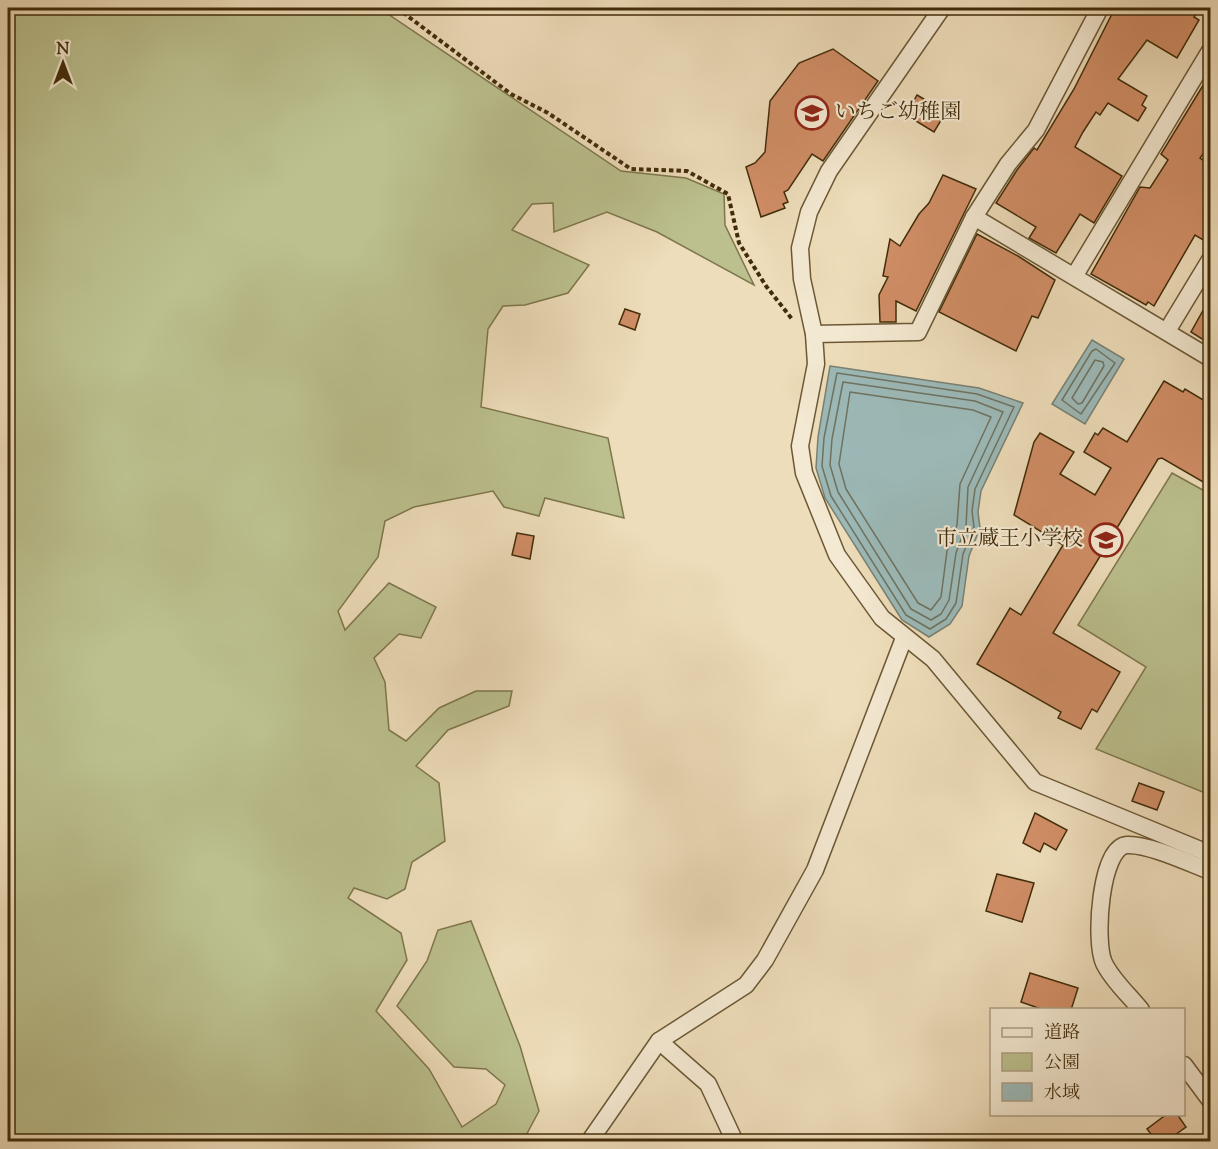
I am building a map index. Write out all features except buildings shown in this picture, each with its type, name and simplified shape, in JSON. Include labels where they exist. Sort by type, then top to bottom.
[{"type":"street","points":[[942,8],[829,171],[809,212],[800,248],[802,279],[814,334],[816,364],[800,446],[804,473],[837,555],[882,618],[904,638],[933,659],[1035,782],[1210,854]]},
{"type":"street","points":[[814,334],[918,332],[974,217],[1008,164],[1036,130],[1100,8]]},
{"type":"street","points":[[1075,275],[1210,51]]},
{"type":"street","points":[[974,217],[1075,275],[1210,358]]},
{"type":"street","points":[[1167,331],[1210,260]]},
{"type":"street","points":[[589,1142],[659,1041],[746,985],[765,960],[815,870],[904,638]]},
{"type":"street","points":[[1139,1008],[1104,963],[1097,936],[1098,916],[1111,859],[1118,849],[1126,845],[1210,871]]},
{"type":"street","points":[[659,1041],[708,1084],[735,1142]]},
{"type":"street","points":[[1185,1066],[1210,1100]]},
{"type":"path","points":[[397,8],[511,94],[548,113],[631,169],[687,171],[728,194],[739,243],[766,286],[798,327],[814,334]]},
{"type":"green space","points":[[8,8],[379,8],[621,171],[686,178],[724,194],[725,225],[754,285],[657,232],[607,212],[554,232],[553,203],[532,204],[512,230],[589,265],[568,293],[525,305],[503,306],[488,329],[481,407],[608,438],[624,518],[545,498],[539,516],[504,507],[493,491],[414,507],[385,521],[378,557],[338,611],[345,630],[389,583],[436,607],[421,638],[399,634],[374,658],[385,682],[389,730],[406,741],[439,708],[476,691],[512,691],[509,706],[448,730],[416,766],[439,783],[445,841],[412,862],[405,889],[387,899],[354,888],[348,898],[401,933],[407,960],[376,1011],[429,1069],[462,1127],[496,1104],[505,1085],[486,1069],[454,1067],[397,1006],[427,961],[438,930],[471,921],[520,1046],[539,1111],[523,1141],[8,1141]]},
{"type":"green space","points":[[1172,473],[1210,494],[1210,795],[1096,749],[1146,667],[1078,625]]},
{"type":"water","points":[[1092,340],[1124,359],[1085,424],[1052,404]]},
{"type":"water","points":[[830,366],[979,388],[1023,403],[981,491],[978,512],[980,528],[969,556],[962,606],[950,624],[929,637],[902,620],[825,498],[816,468],[818,437]]},
{"type":"place","name":"いちご幼稚園","points":[[812,113]]},
{"type":"place","name":"市立蔵王小学校","points":[[1106,540]]}]
